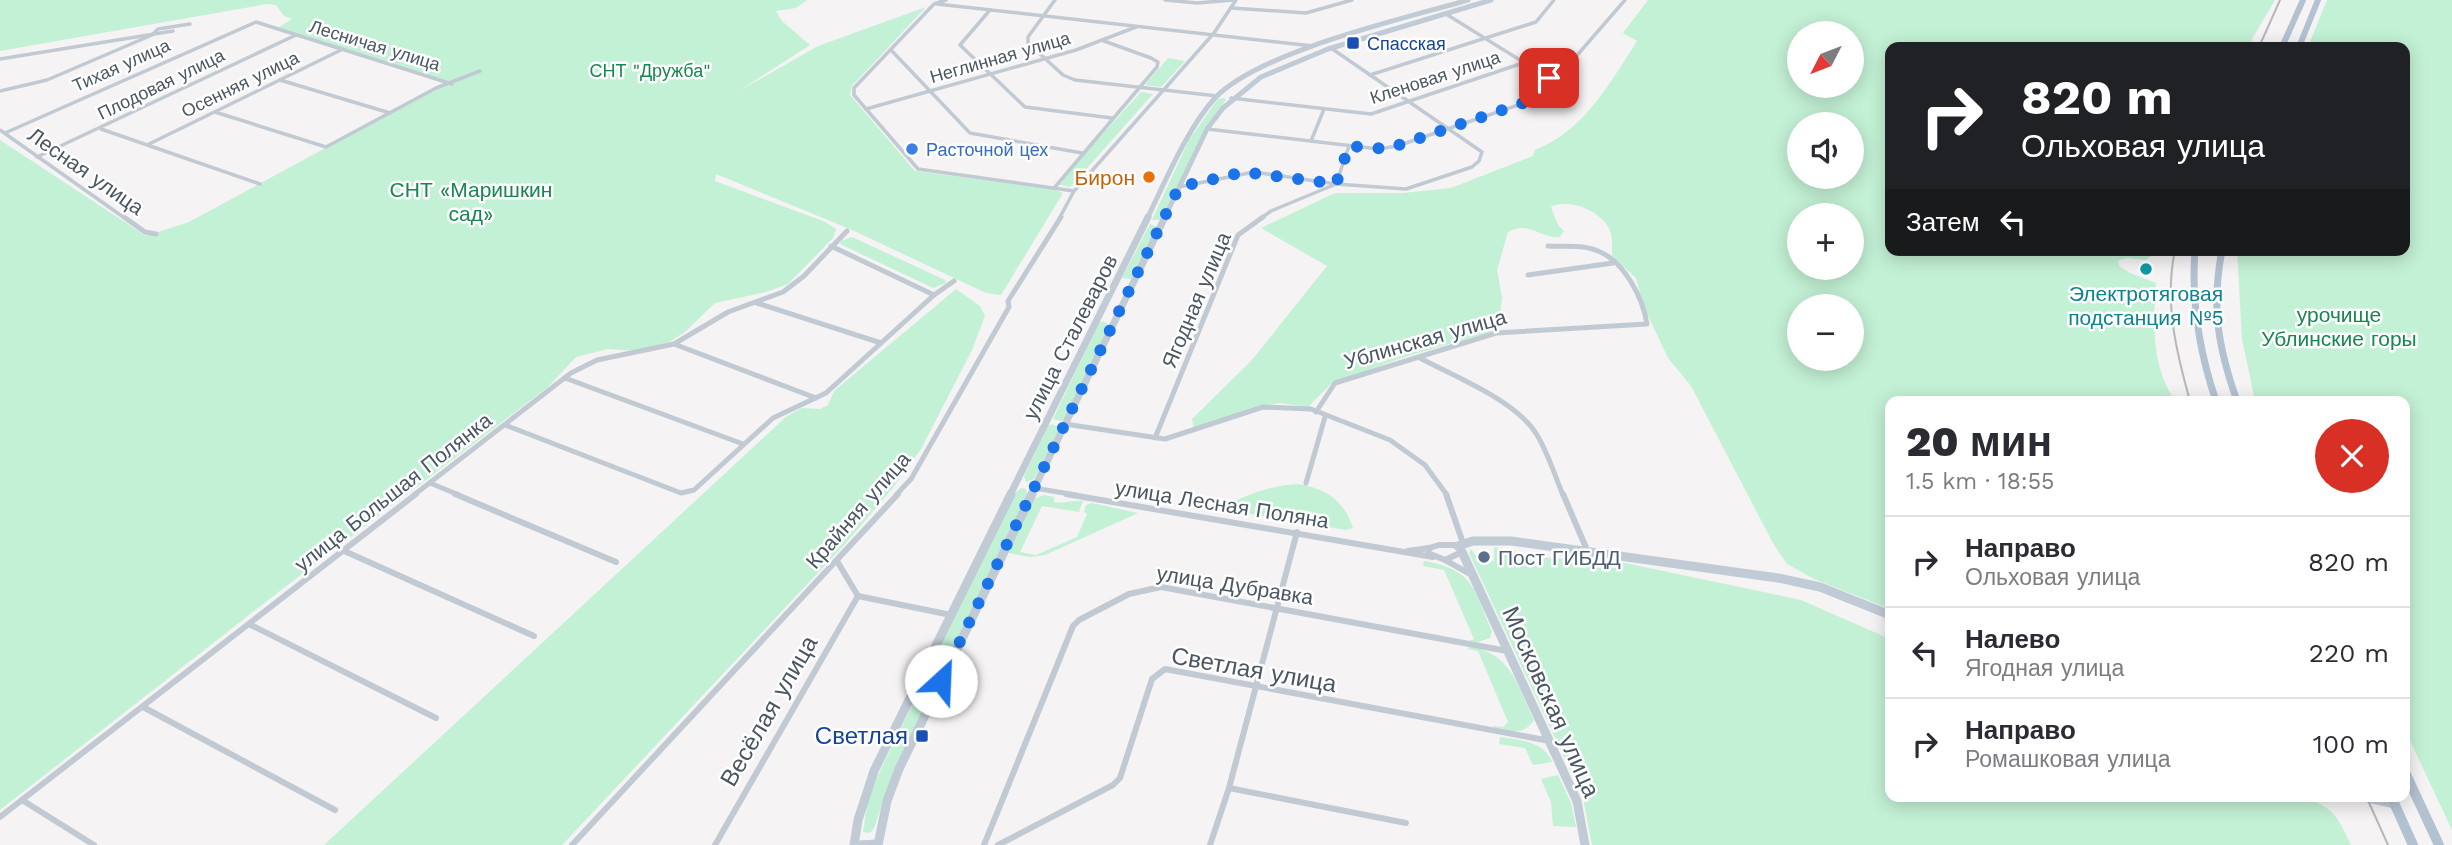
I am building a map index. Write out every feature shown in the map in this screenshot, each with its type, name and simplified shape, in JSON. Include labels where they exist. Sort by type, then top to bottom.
[{"type":"main road","name":"улица Сталеваров","points":[[856,845],[858,820],[874,771],[1194,127],[1217,96],[1252,71],[1454,2],[1468,0]]},
{"type":"main road","name":"улица Сталеваров","points":[[878,844],[887,801],[899,769],[1207,129],[1231,98],[1268,72],[1323,47],[1491,0]]},
{"type":"main road","points":[[2284,42],[2303,0]]},
{"type":"main road","points":[[2301,42],[2318,0]]},
{"type":"main road","points":[[1454,2],[1465,8]]},
{"type":"main road","points":[[1217,96],[1231,98]]},
{"type":"main road","points":[[1147,222],[1161,223]]},
{"type":"main road","points":[[2195,256],[2192,298],[2196,329],[2204,368],[2214,396]]},
{"type":"main road","points":[[2221,256],[2214,298],[2214,328],[2235,396]]},
{"type":"main road","points":[[1118,279],[1133,282]]},
{"type":"main road","points":[[1048,421],[1065,424]]},
{"type":"main road","points":[[1016,484],[1034,488]]},
{"type":"main road","points":[[1461,547],[1511,541],[1587,550],[1810,585],[1885,613]]},
{"type":"main road","name":"Московская улица","points":[[1461,547],[1577,801],[1585,845]]},
{"type":"main road","points":[[2410,783],[2439,845]]},
{"type":"main road","points":[[2394,802],[2413,845]]},
{"type":"main road","points":[[856,845],[878,844]]},
{"type":"street","points":[[946,0],[934,4],[854,88],[854,95],[918,169],[1074,191]]},
{"type":"street","points":[[1055,0],[1028,37],[1028,43],[1068,78],[1217,96]]},
{"type":"street","points":[[1165,0],[1197,3],[1234,0]]},
{"type":"street","name":"Крайняя улица","points":[[572,845],[837,561],[918,469],[1009,307],[1008,301],[1074,191],[1214,33],[1233,8],[1234,0]]},
{"type":"street","points":[[1233,8],[1306,13],[1352,0]]},
{"type":"street","points":[[1370,75],[1536,22],[1553,4],[1553,0]]},
{"type":"street","points":[[1549,78],[1566,68],[1625,0]]},
{"type":"street","points":[[934,4],[1323,47],[1370,75],[1482,152],[1479,162],[1472,167],[1406,189],[1336,184],[1244,172],[1179,187]]},
{"type":"street","points":[[990,10],[960,45],[1025,107],[1112,118]]},
{"type":"street","points":[[1207,129],[1387,149],[1542,97],[1552,86],[1549,78],[1446,14]]},
{"type":"street","name":"Лесничая улица","points":[[250,24],[266,23],[452,84]]},
{"type":"street","points":[[0,92],[47,80],[152,35],[158,29],[191,24]]},
{"type":"street","name":"Тихая улица","points":[[2,132],[250,24]]},
{"type":"street","name":"Неглинная улица","points":[[866,110],[1046,59],[1104,41],[1139,26]]},
{"type":"street","points":[[0,60],[173,31]]},
{"type":"street","name":"Плодовая улица","points":[[37,157],[296,35]]},
{"type":"street","points":[[1055,187],[1112,118],[1141,88],[1158,62],[1104,41]]},
{"type":"street","name":"Осенняя улица","points":[[149,144],[343,49]]},
{"type":"street","points":[[891,50],[970,133],[1082,153]]},
{"type":"street","name":"Кленовая улица","points":[[1231,98],[1371,114],[1523,63]]},
{"type":"street","points":[[215,112],[326,147],[436,88],[480,71]]},
{"type":"street","points":[[280,80],[390,113]]},
{"type":"street","points":[[1311,141],[1324,109]]},
{"type":"street","points":[[100,129],[260,184]]},
{"type":"street","name":"Лесная улица","points":[[2,132],[145,232],[156,234]]},
{"type":"street","points":[[1336,184],[1349,146]]},
{"type":"street","name":"Ягодная улица","points":[[1155,438],[1238,235],[1271,211],[1336,184]]},
{"type":"street","name":"улица Большая Полянка","points":[[0,817],[565,378],[597,360],[674,344],[728,312],[794,286],[847,231]]},
{"type":"street","points":[[831,246],[934,295]]},
{"type":"street","points":[[1548,246],[1599,251],[1613,263]]},
{"type":"street","points":[[1528,275],[1613,263]]},
{"type":"street","name":"Ублинская улица","points":[[1316,412],[1335,383],[1506,331],[1647,324],[1632,283],[1613,263]]},
{"type":"street","points":[[505,425],[681,493],[694,490],[773,418],[789,408],[816,398],[934,295],[954,281]]},
{"type":"street","points":[[755,303],[881,343]]},
{"type":"street","points":[[674,344],[816,398]]},
{"type":"street","points":[[1420,358],[1496,399],[1518,415],[1537,434],[1564,503],[1587,550]]},
{"type":"street","points":[[565,378],[743,444]]},
{"type":"street","name":"Московская улица","points":[[1065,424],[1155,438],[1176,438],[1263,407],[1289,407],[1316,412],[1391,440],[1425,465],[1446,493],[1461,547]]},
{"type":"street","points":[[1306,483],[1325,416]]},
{"type":"street","points":[[430,483],[616,562]]},
{"type":"street","name":"улица Лесная Поляна","points":[[1034,488],[1405,551],[1445,561]]},
{"type":"street","points":[[1212,845],[1297,533]]},
{"type":"street","name":"улица Лесная Поляна","points":[[1405,551],[1448,544],[1461,547]]},
{"type":"street","points":[[1445,561],[1455,558],[1461,547]]},
{"type":"street","points":[[1429,548],[1428,553],[1433,557]]},
{"type":"street","points":[[342,550],[534,636]]},
{"type":"street","points":[[837,561],[858,596],[951,615]]},
{"type":"street","points":[[1445,561],[1474,577]]},
{"type":"street","name":"улица Дубравка","points":[[984,845],[1070,633],[1079,620],[1150,587],[1509,652]]},
{"type":"street","name":"Весёлая улица","points":[[715,845],[858,596]]},
{"type":"street","points":[[249,624],[436,718]]},
{"type":"street","name":"Светлая улица","points":[[998,845],[1113,785],[1120,778],[1152,679],[1158,672],[1166,669],[1550,741]]},
{"type":"street","points":[[143,707],[335,810]]},
{"type":"street","points":[[1229,788],[1406,823]]},
{"type":"street","points":[[22,800],[94,845]]},
{"type":"green space","points":[[0,0],[807,0],[796,8],[776,11],[782,21],[810,45],[739,91],[818,46],[926,7],[852,86],[850,95],[915,171],[1053,189],[1063,193],[1001,295],[986,293],[850,229],[716,174],[715,181],[823,221],[836,229],[833,238],[788,284],[766,292],[715,303],[686,331],[662,347],[638,351],[608,349],[576,357],[548,387],[281,590],[0,810],[0,140],[146,236],[189,222],[436,88],[450,84],[278,28],[292,19],[284,16],[276,5],[267,4],[0,51]]},
{"type":"green space","points":[[1648,0],[2275,0],[2251,42],[1885,42],[1885,256],[2151,256],[2145,260],[2126,258],[2118,261],[2119,266],[2130,273],[2156,283],[2155,344],[2161,373],[2172,396],[1885,396],[1885,607],[1814,579],[1787,564],[1774,545],[1691,386],[1668,358],[1643,305],[1636,278],[1612,256],[1609,228],[1599,216],[1583,207],[1558,204],[1551,207],[1558,225],[1564,231],[1560,237],[1522,228],[1508,232],[1497,270],[1502,298],[1498,330],[1401,358],[1331,384],[1308,407],[1280,403],[1256,407],[1194,429],[1192,419],[1252,360],[1327,266],[1261,228],[1335,193],[1403,193],[1451,188],[1533,156],[1535,150],[1568,131],[1606,89],[1637,41],[1623,33]]},
{"type":"green space","name":"урочище Ублинские горы","points":[[2327,0],[2452,0],[2452,830],[2410,741],[2410,396],[2254,396],[2242,339],[2237,256],[2410,256],[2410,42],[2310,42]]},
{"type":"green space","points":[[1168,58],[1185,61],[1161,87],[1145,85]]},
{"type":"green space","points":[[1141,92],[1153,94],[1070,187],[1057,184]]},
{"type":"green space","points":[[1218,99],[1226,100],[1205,128],[1161,220],[1152,220],[1189,140]]},
{"type":"green space","points":[[1150,224],[1157,227],[1132,279],[1122,278]]},
{"type":"green space","points":[[852,237],[945,280],[946,283],[933,288],[840,244]]},
{"type":"green space","points":[[956,289],[980,306],[985,316],[972,350],[921,449],[892,489],[845,544],[562,845],[324,845],[787,416],[802,408],[820,409],[828,405],[834,391]]},
{"type":"green space","points":[[1103,321],[1110,325],[1065,418],[1061,421],[1053,419],[1099,323]]},
{"type":"green space","points":[[1052,424],[1060,428],[1034,479],[1026,482],[1024,476],[1048,426]]},
{"type":"green space","points":[[1298,484],[1325,492],[1332,497],[1344,510],[1353,528],[1346,530],[1221,509],[1258,492]]},
{"type":"green space","points":[[1021,488],[1026,489],[1027,494],[893,772],[874,828],[870,833],[863,832],[868,800],[877,777],[1016,492]]},
{"type":"green space","points":[[1044,495],[1054,497],[1054,502],[1083,501],[1079,512],[1042,506],[1020,552],[1036,555],[1077,537],[1087,514],[1084,512],[1086,505],[1092,503],[1138,513],[1045,555],[1030,557],[1008,553],[1034,499]]},
{"type":"green space","points":[[1494,547],[1539,557],[1625,563],[1801,600],[1885,637],[1885,802],[2315,802],[2333,814],[2351,845],[1592,845],[1583,798],[1469,553],[1471,549],[1481,563],[1494,561]]},
{"type":"green space","points":[[1424,561],[1453,570],[1470,584],[1492,631],[1490,638],[1478,642],[1469,641],[1474,639],[1444,570],[1423,566]]},
{"type":"green space","points":[[1469,646],[1495,656],[1511,673],[1534,720],[1526,728],[1516,731],[1493,729],[1493,726],[1503,727],[1508,722],[1478,651],[1468,649]]},
{"type":"green space","points":[[1500,737],[1537,746],[1552,762],[1533,765],[1525,748],[1499,744]]},
{"type":"green space","points":[[1558,775],[1571,803],[1576,827],[1553,826],[1551,802],[1541,779]]},
{"type":"tram line","points":[[2261,42],[2280,0]]},
{"type":"tram line","points":[[2174,256],[2171,307],[2176,345],[2189,396]]},
{"type":"tram line","points":[[2369,802],[2388,845]]},
{"type":"place","name":"Спасская","points":[[1353,43]]},
{"type":"place","name":"Расточной цех","points":[[912,149]]},
{"type":"place","name":"Бирон","points":[[1149,177]]},
{"type":"place","name":"Электротяговая подстанция №5","points":[[2146,269]]},
{"type":"place","name":"Пост ГИБДД","points":[[1484,557]]},
{"type":"place","name":"Светлая","points":[[922,736]]},
{"type":"route","points":[[941,681],[1179,187],[1244,172],[1336,184],[1349,146],[1387,149],[1542,97],[1552,86],[1549,78]]},
{"type":"park label","name":"СНТ \"Дружба\"","points":[[650,70]]},
{"type":"park label","name":"СНТ «Маришкин сад»","points":[[471,201]]}]
